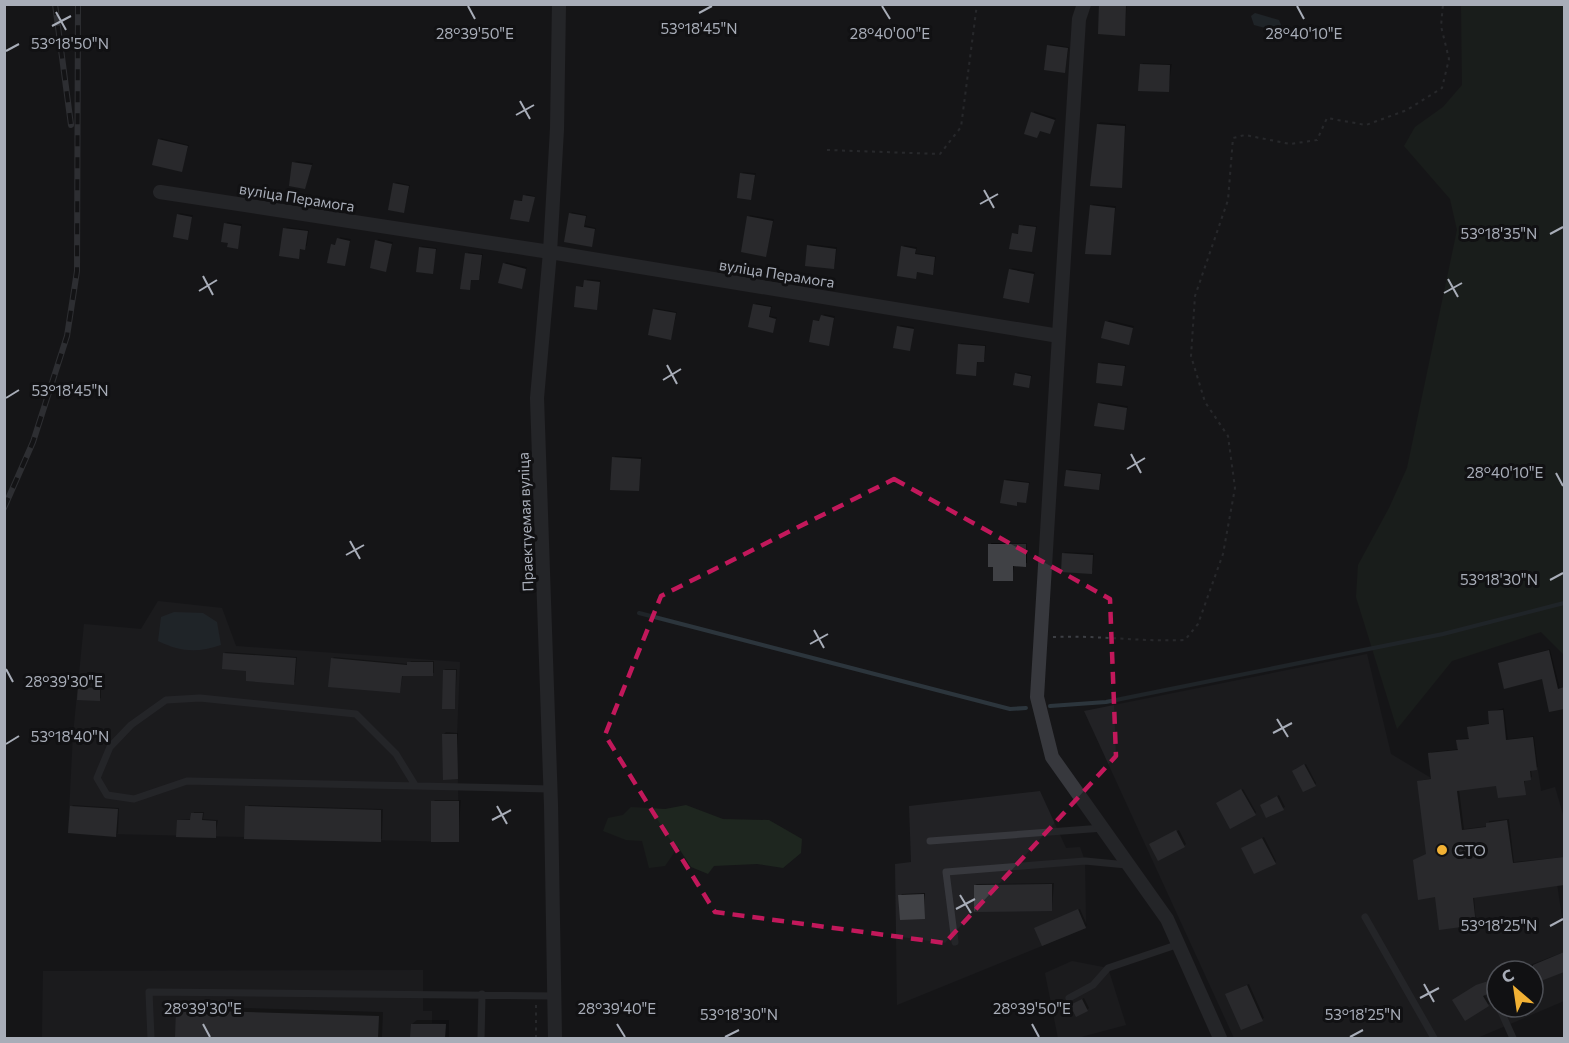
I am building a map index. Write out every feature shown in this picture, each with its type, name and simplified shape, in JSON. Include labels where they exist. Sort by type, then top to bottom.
[{"type":"street","name":"Праектуемая вуліца","points":[[555,1038],[550,789],[537,398],[550,252],[559,4]]},
{"type":"street","points":[[1084,4],[1079,20],[1037,697],[1052,757],[1167,919],[1220,1038]]},
{"type":"street","name":"вуліца Перамога","points":[[160,192],[550,252],[1059,336]]},
{"type":"lane","points":[[415,785],[396,754],[356,714],[200,698],[166,700],[130,725],[110,747],[97,778],[107,795],[134,800],[187,781],[550,789]]},
{"type":"lane","points":[[930,841],[1103,828]]},
{"type":"lane","points":[[955,942],[946,872],[1085,861],[1129,866]]},
{"type":"lane","points":[[1365,917],[1434,1038]]},
{"type":"lane","points":[[1069,998],[1093,985],[1108,968],[1179,944]]},
{"type":"lane","points":[[151,1038],[150,992],[554,996]]},
{"type":"lane","points":[[481,1038],[482,994]]},
{"type":"lane","points":[[1505,1019],[1513,1038]]},
{"type":"path","points":[[827,150],[940,154],[961,127],[977,4]]},
{"type":"path","points":[[1040,653],[1050,637],[1089,635],[1149,641],[1185,640],[1198,624],[1223,554],[1235,488],[1228,436],[1205,402],[1191,356],[1195,296],[1228,200],[1233,138],[1245,135],[1290,144],[1317,140],[1327,118],[1366,125],[1407,110],[1442,88],[1449,59],[1441,26],[1443,4]]},
{"type":"path","points":[[536,995],[536,1038]]},
{"type":"highlighted area","points":[[894,479],[1110,599],[1116,756],[945,943],[715,912],[605,735],[661,596]]},
{"type":"shaded area","points":[[1461,5],[1564,5],[1564,655],[1541,632],[1452,661],[1397,729],[1356,597],[1358,565],[1389,508],[1407,468],[1457,230],[1450,199],[1404,146],[1415,127],[1443,107],[1462,85]]},
{"type":"shaded area","points":[[1255,13],[1279,20],[1281,25],[1277,31],[1254,25],[1251,16]]},
{"type":"shaded area","points":[[158,601],[222,608],[236,646],[460,662],[457,734],[459,842],[68,833],[73,735],[84,624],[141,629]]},
{"type":"shaded area","points":[[174,612],[203,613],[217,622],[221,645],[189,650],[158,641],[161,617]]},
{"type":"shaded area","points":[[1367,654],[1391,754],[1431,778],[1428,753],[1457,750],[1456,740],[1468,739],[1467,727],[1489,724],[1488,711],[1503,710],[1507,743],[1533,737],[1541,791],[1555,787],[1564,818],[1564,882],[1557,884],[1564,931],[1564,1001],[1545,1009],[1545,959],[1485,959],[1485,1019],[1522,1019],[1477,1038],[1234,1038],[1084,711]]},
{"type":"shaded area","points":[[1040,791],[1066,848],[1080,847],[1085,861],[1086,928],[897,1005],[895,864],[911,862],[909,806]]},
{"type":"shaded area","points":[[686,805],[723,819],[769,820],[802,839],[801,853],[783,868],[757,864],[714,866],[708,874],[691,867],[678,847],[665,866],[649,868],[642,841],[626,840],[603,831],[608,818],[623,815],[631,807],[665,809]]},
{"type":"shaded area","points":[[1072,961],[1108,968],[1126,1025],[1077,1038],[1058,1038],[1045,973]]},
{"type":"shaded area","points":[[423,970],[423,1011],[432,1011],[432,1023],[446,1024],[445,1038],[42,1038],[43,971]]},
{"type":"building","points":[[1099,4],[1126,4],[1125,36],[1098,34]]},
{"type":"building","points":[[1047,45],[1068,48],[1065,73],[1044,70]]},
{"type":"building","points":[[1140,64],[1170,65],[1169,92],[1138,91]]},
{"type":"building","points":[[1031,112],[1055,120],[1050,134],[1040,131],[1037,138],[1024,134]]},
{"type":"building","points":[[1097,124],[1125,126],[1122,188],[1090,186]]},
{"type":"building","points":[[158,139],[188,146],[182,172],[152,165]]},
{"type":"building","points":[[292,162],[312,165],[305,189],[289,186]]},
{"type":"building","points":[[740,173],[755,175],[751,200],[737,198]]},
{"type":"building","points":[[393,183],[409,186],[404,213],[388,210]]},
{"type":"building","points":[[523,195],[535,197],[529,222],[510,219],[514,200],[522,201]]},
{"type":"building","points":[[1090,205],[1115,208],[1111,255],[1085,254]]},
{"type":"building","points":[[569,213],[586,216],[584,227],[595,229],[592,247],[564,242]]},
{"type":"building","points":[[177,214],[192,217],[188,240],[173,237]]},
{"type":"building","points":[[747,216],[773,221],[766,257],[741,252]]},
{"type":"building","points":[[224,223],[241,226],[238,249],[227,247],[228,243],[221,242]]},
{"type":"building","points":[[1019,225],[1036,227],[1032,252],[1009,249],[1012,233],[1018,234]]},
{"type":"building","points":[[283,228],[308,231],[305,250],[300,249],[299,259],[279,256]]},
{"type":"building","points":[[337,238],[350,241],[345,266],[327,263],[331,244],[335,245]]},
{"type":"building","points":[[375,240],[392,244],[386,272],[370,268]]},
{"type":"building","points":[[807,245],[836,249],[834,269],[805,266]]},
{"type":"building","points":[[901,246],[916,249],[915,254],[935,257],[933,275],[917,272],[916,279],[897,276]]},
{"type":"building","points":[[419,247],[436,249],[433,274],[416,272]]},
{"type":"building","points":[[465,253],[482,255],[479,280],[471,280],[470,290],[460,289]]},
{"type":"building","points":[[503,263],[526,269],[522,289],[498,283]]},
{"type":"building","points":[[1009,269],[1034,274],[1029,303],[1003,298]]},
{"type":"building","points":[[584,280],[600,282],[597,310],[574,307],[576,286],[583,287]]},
{"type":"building","points":[[753,304],[771,307],[769,317],[776,319],[773,333],[748,327]]},
{"type":"building","points":[[653,309],[676,313],[671,340],[648,335]]},
{"type":"building","points":[[821,315],[834,318],[829,346],[809,342],[813,320],[819,321]]},
{"type":"building","points":[[1105,321],[1133,328],[1129,345],[1101,338]]},
{"type":"building","points":[[897,326],[914,329],[910,351],[893,348]]},
{"type":"building","points":[[958,344],[985,346],[984,362],[977,362],[976,376],[956,374]]},
{"type":"building","points":[[1098,363],[1125,366],[1122,386],[1096,383]]},
{"type":"building","points":[[1015,373],[1031,376],[1029,388],[1013,385]]},
{"type":"building","points":[[1098,403],[1127,408],[1124,430],[1094,426]]},
{"type":"building","points":[[612,457],[641,459],[639,491],[610,490]]},
{"type":"building","points":[[1066,470],[1101,474],[1099,490],[1064,486]]},
{"type":"building","points":[[1004,480],[1029,483],[1026,503],[1017,502],[1017,506],[1000,503]]},
{"type":"building","points":[[988,544],[1026,544],[1026,567],[1013,566],[1013,581],[993,581],[993,567],[988,567]]},
{"type":"building","points":[[1062,553],[1093,555],[1092,574],[1061,572]]},
{"type":"building","points":[[1549,650],[1558,689],[1564,687],[1564,709],[1549,712],[1542,679],[1504,689],[1498,663]]},
{"type":"building","points":[[223,653],[296,658],[294,685],[246,681],[246,671],[222,669]]},
{"type":"building","points":[[331,658],[407,665],[407,662],[433,662],[433,676],[402,676],[400,693],[328,687]]},
{"type":"building","points":[[443,670],[456,670],[455,709],[442,709]]},
{"type":"building","points":[[78,687],[100,688],[100,701],[77,700]]},
{"type":"building","points":[[1503,710],[1506,740],[1533,737],[1537,770],[1530,771],[1531,780],[1524,781],[1526,795],[1498,798],[1496,786],[1457,791],[1462,830],[1486,827],[1486,823],[1507,820],[1513,863],[1564,857],[1564,885],[1473,898],[1476,925],[1439,930],[1435,897],[1418,900],[1413,860],[1426,854],[1417,781],[1431,779],[1428,753],[1458,750],[1456,740],[1469,739],[1467,727],[1489,724],[1488,711]]},
{"type":"building","points":[[442,734],[457,734],[458,779],[443,780]]},
{"type":"building","points":[[1304,764],[1316,786],[1303,792],[1292,771]]},
{"type":"building","points":[[1241,789],[1256,815],[1230,829],[1216,803]]},
{"type":"building","points":[[1277,796],[1284,810],[1266,818],[1260,805]]},
{"type":"building","points":[[431,801],[459,801],[459,842],[431,842]]},
{"type":"building","points":[[70,806],[118,809],[116,837],[68,833]]},
{"type":"building","points":[[245,806],[381,810],[381,842],[244,839]]},
{"type":"building","points":[[191,813],[203,813],[202,820],[216,821],[216,838],[176,837],[177,820],[190,820]]},
{"type":"building","points":[[1176,830],[1185,847],[1158,861],[1149,844]]},
{"type":"building","points":[[1262,838],[1276,864],[1254,874],[1241,848]]},
{"type":"building","points":[[1052,884],[1052,911],[974,912],[974,885]]},
{"type":"building","points":[[924,894],[925,919],[900,920],[898,895]]},
{"type":"building","points":[[1078,909],[1086,928],[1042,946],[1034,928]]},
{"type":"building","points":[[1564,952],[1564,972],[1545,979],[1545,960]]},
{"type":"building","points":[[1485,982],[1485,995],[1483,996],[1485,1008],[1465,1021],[1452,1000]]},
{"type":"building","points":[[1247,985],[1263,1021],[1241,1030],[1225,994]]},
{"type":"building","points":[[1082,999],[1088,1011],[1076,1017],[1070,1005]]},
{"type":"building","points":[[176,1010],[379,1016],[378,1038],[175,1038]]},
{"type":"building","points":[[411,1024],[446,1024],[445,1038],[410,1038]]},
{"type":"waterway","points":[[1050,706],[1106,702],[1443,634],[1564,603]]},
{"type":"waterway","points":[[639,613],[1010,709],[1026,708]]},
{"type":"railway","points":[[55,4],[71,125]]},
{"type":"railway","points":[[4,508],[33,442],[67,336],[77,271],[78,4]]},
{"type":"place","name":"СТО","points":[[1442,850]]}]
